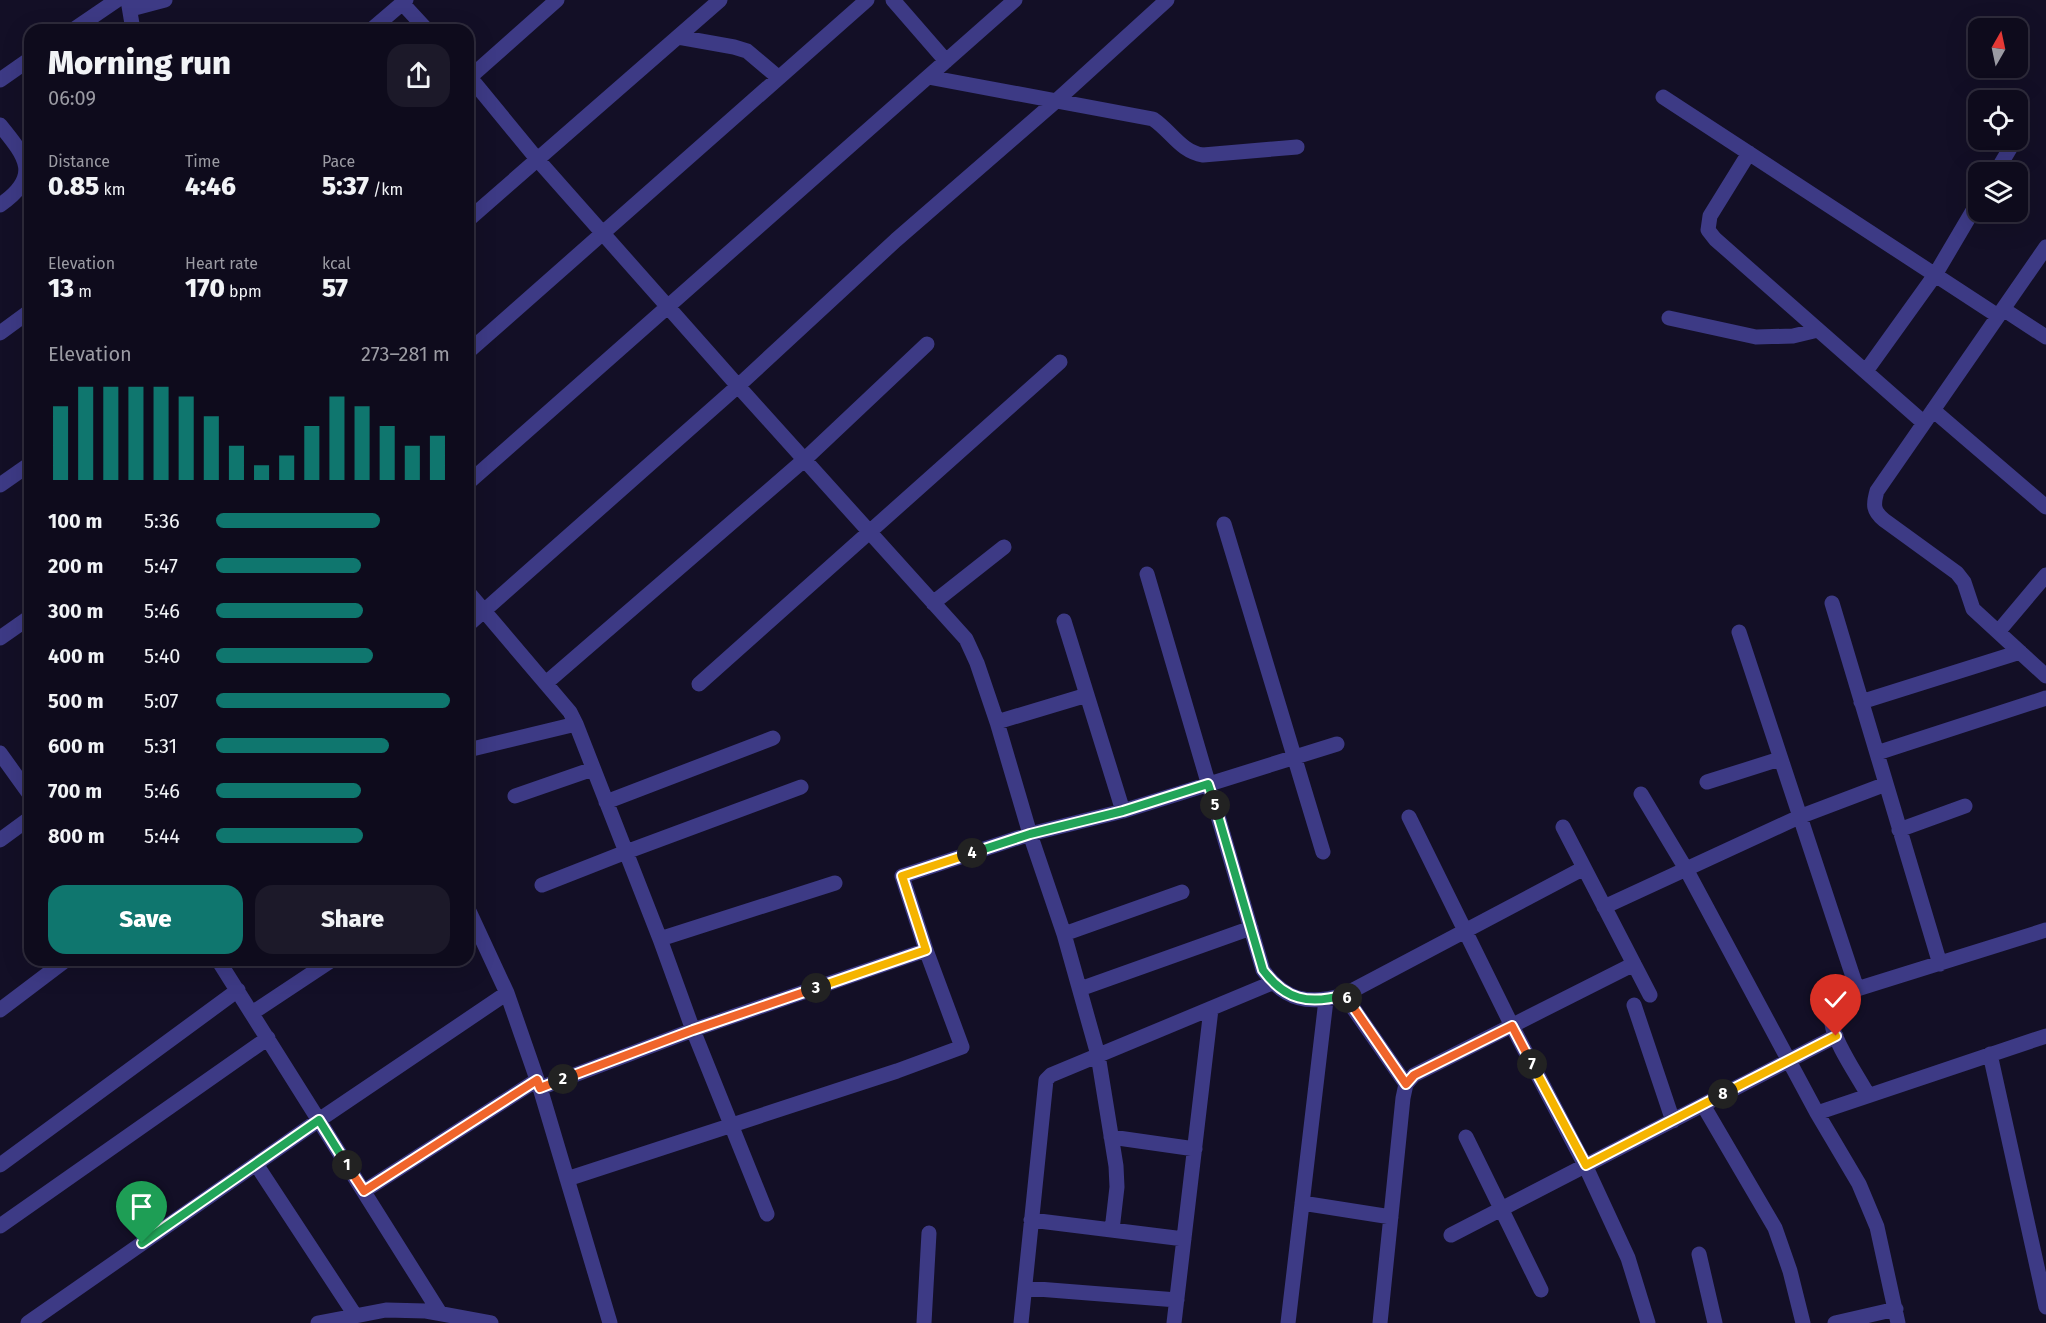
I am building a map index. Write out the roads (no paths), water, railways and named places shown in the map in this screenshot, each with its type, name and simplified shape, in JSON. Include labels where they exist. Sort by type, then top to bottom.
[{"type":"street","points":[[82,24],[117,0]]},
{"type":"street","points":[[132,24],[130,5],[165,0]]},
{"type":"street","points":[[474,73],[557,0]]},
{"type":"street","points":[[474,215],[720,0]]},
{"type":"street","points":[[474,347],[867,0]]},
{"type":"street","points":[[893,0],[946,61]]},
{"type":"street","points":[[474,478],[1015,0]]},
{"type":"street","points":[[474,620],[1167,0]]},
{"type":"street","points":[[378,24],[404,2],[422,24]]},
{"type":"street","points":[[678,37],[747,51],[779,78]]},
{"type":"street","points":[[0,80],[24,63]]},
{"type":"street","points":[[928,77],[1153,119],[1186,150],[1203,155],[1297,147]]},
{"type":"street","points":[[474,83],[537,159],[667,306],[966,639],[977,663],[997,722],[1030,834],[1064,934],[1098,1055],[1117,1187],[1112,1230]]},
{"type":"street","points":[[1664,97],[1935,275],[2046,337]]},
{"type":"street","points":[[0,125],[24,158]]},
{"type":"street","points":[[1749,153],[1710,216],[1708,230],[1715,239],[1866,371],[2044,501]]},
{"type":"street","points":[[0,205],[20,189],[24,180]]},
{"type":"street","points":[[1866,371],[1935,275],[1968,219]]},
{"type":"street","points":[[2046,247],[1877,491],[1873,505],[1876,513],[1884,520],[1957,573],[1964,582],[1973,609],[2046,676]]},
{"type":"street","points":[[0,333],[24,315]]},
{"type":"street","points":[[1669,318],[1756,337],[1793,336],[1818,330]]},
{"type":"street","points":[[546,683],[804,460],[927,344]]},
{"type":"street","points":[[699,684],[1060,362]]},
{"type":"street","points":[[0,485],[24,468]]},
{"type":"street","points":[[1224,524],[1323,852]]},
{"type":"street","points":[[933,603],[1004,547]]},
{"type":"street","points":[[1147,574],[1263,970],[1272,983],[1287,994],[1307,1001],[1326,1000],[1344,995],[1584,868]]},
{"type":"street","points":[[1998,632],[2046,575]]},
{"type":"street","points":[[474,599],[570,712],[576,724],[693,1030],[767,1214]]},
{"type":"street","points":[[1832,603],[1940,964]]},
{"type":"street","points":[[0,638],[24,621]]},
{"type":"street","points":[[1064,621],[1123,811]]},
{"type":"street","points":[[1739,632],[1857,990]]},
{"type":"street","points":[[1861,702],[2020,652]]},
{"type":"street","points":[[997,722],[1087,695]]},
{"type":"street","points":[[1877,753],[2046,698]]},
{"type":"street","points":[[474,749],[576,724]]},
{"type":"street","points":[[606,802],[773,738]]},
{"type":"street","points":[[567,1179],[897,1071],[962,1047],[926,950],[902,876],[1030,834],[1123,811],[1337,744]]},
{"type":"street","points":[[0,753],[24,785]]},
{"type":"street","points":[[1707,782],[1780,759]]},
{"type":"street","points":[[515,796],[593,769]]},
{"type":"street","points":[[1604,907],[1799,817],[1886,784]]},
{"type":"street","points":[[542,885],[801,787]]},
{"type":"street","points":[[1641,794],[1686,869],[1866,1200],[1880,1239],[1897,1316],[1835,1323]]},
{"type":"street","points":[[1899,830],[1965,806]]},
{"type":"street","points":[[1409,817],[1512,1026],[1586,1165],[1628,1258],[1648,1323]]},
{"type":"street","points":[[0,840],[24,822]]},
{"type":"street","points":[[1563,827],[1650,996]]},
{"type":"street","points":[[660,939],[834,883]]},
{"type":"street","points":[[1064,934],[1182,892]]},
{"type":"street","points":[[474,922],[507,993],[538,1084],[610,1323]]},
{"type":"street","points":[[1080,989],[1251,928]]},
{"type":"street","points":[[1868,1095],[1836,1036],[1832,1024],[1836,1003],[1842,997],[1857,990],[2046,930]]},
{"type":"street","points":[[364,1191],[538,1084],[926,950]]},
{"type":"street","points":[[1380,1323],[1406,1084],[1414,1075],[1634,964]]},
{"type":"street","points":[[0,1010],[58,966]]},
{"type":"street","points":[[222,966],[440,1313]]},
{"type":"street","points":[[252,1013],[323,966]]},
{"type":"street","points":[[1021,1323],[1046,1080],[1051,1075],[1272,983]]},
{"type":"street","points":[[0,1165],[238,990]]},
{"type":"street","points":[[28,1323],[319,1120],[507,993]]},
{"type":"street","points":[[1344,995],[1406,1084]]},
{"type":"street","points":[[1288,1323],[1326,1000]]},
{"type":"street","points":[[1634,1005],[1672,1121]]},
{"type":"street","points":[[1174,1323],[1211,1009]]},
{"type":"street","points":[[1451,1235],[1836,1036]]},
{"type":"street","points":[[1817,1113],[2046,1036]]},
{"type":"street","points":[[0,1226],[268,1038]]},
{"type":"street","points":[[1989,1054],[2046,1307]]},
{"type":"street","points":[[1703,1105],[1775,1228],[1790,1270],[1803,1323]]},
{"type":"street","points":[[1111,1137],[1195,1149]]},
{"type":"street","points":[[1466,1137],[1541,1290]]},
{"type":"street","points":[[256,1164],[355,1316]]},
{"type":"street","points":[[1302,1203],[1391,1217]]},
{"type":"street","points":[[1031,1220],[1184,1239]]},
{"type":"street","points":[[924,1323],[929,1233]]},
{"type":"street","points":[[1699,1254],[1715,1323]]},
{"type":"street","points":[[1024,1287],[1177,1300]]},
{"type":"street","points":[[318,1323],[386,1310],[426,1311],[491,1323]]}]
